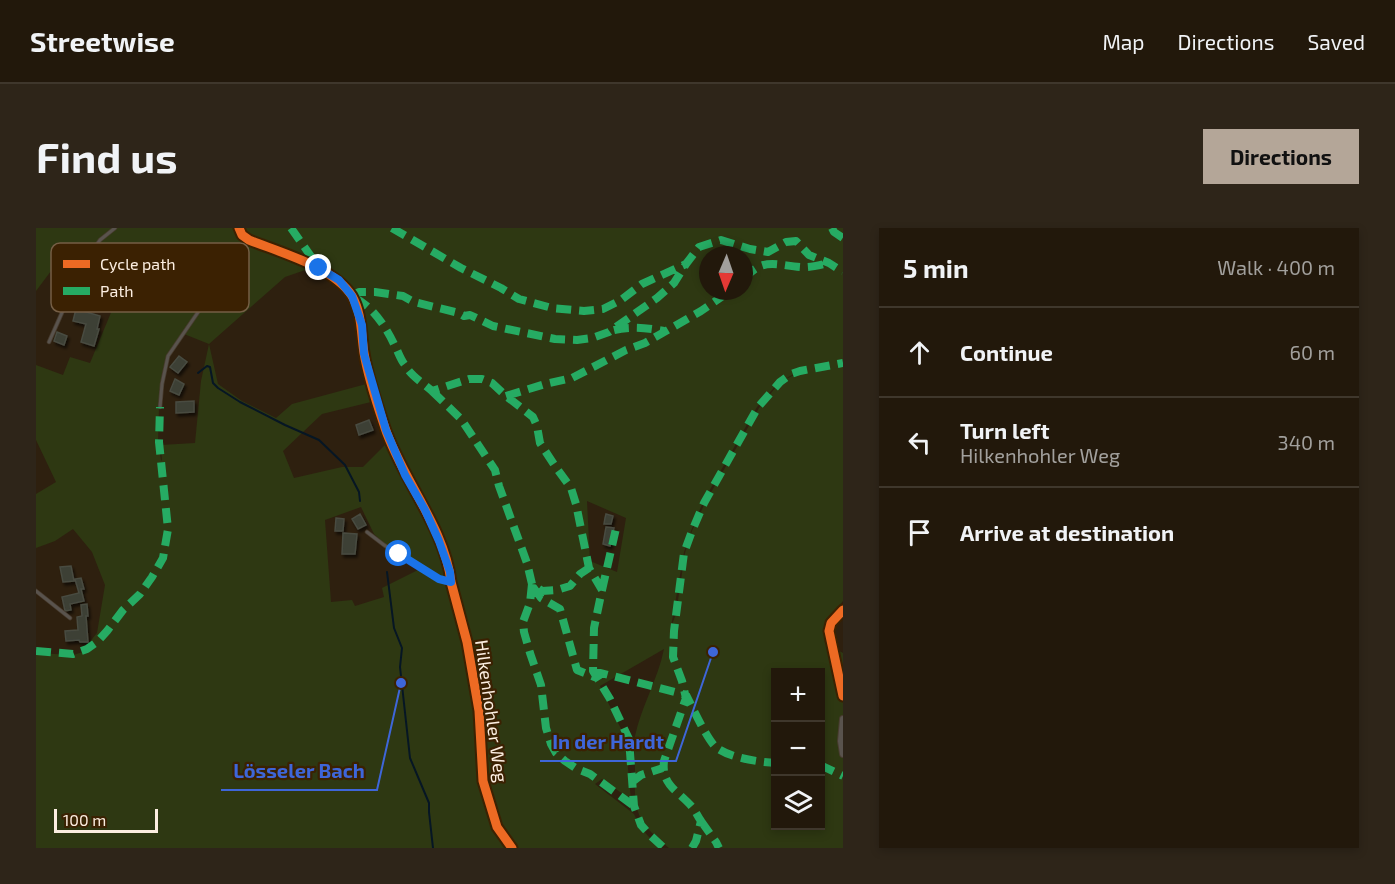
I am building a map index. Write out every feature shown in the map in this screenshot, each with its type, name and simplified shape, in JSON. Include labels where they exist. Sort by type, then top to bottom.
[{"type":"street","name":"Hilkenhohler Weg","points":[[239,228],[242,236],[249,240],[319,268],[339,280],[352,296],[362,325],[364,354],[386,430],[405,475],[439,541],[450,572],[467,642],[479,711],[483,782],[497,827],[512,848]]},
{"type":"street","points":[[843,610],[831,623],[829,631],[843,696]]},
{"type":"street","points":[[843,719],[841,741],[843,754]]},
{"type":"lane","points":[[98,243],[115,228]]},
{"type":"lane","points":[[49,342],[62,312]]},
{"type":"lane","points":[[160,407],[168,356],[198,312]]},
{"type":"lane","points":[[367,532],[439,579],[451,582]]},
{"type":"lane","points":[[36,591],[70,618]]},
{"type":"green space","points":[[36,228],[843,228],[843,601],[828,620],[824,636],[825,643],[843,653],[843,848],[669,848],[649,830],[636,806],[634,740],[664,649],[600,686],[625,737],[631,800],[602,779],[595,784],[634,814],[648,836],[662,848],[514,848],[499,826],[485,780],[480,711],[469,641],[451,572],[440,540],[406,473],[387,429],[365,353],[363,325],[354,297],[340,280],[317,266],[285,277],[249,309],[249,243],[51,243],[51,271],[36,291]],"holes":[[[796,373],[780,382],[759,408],[705,503],[685,553],[676,614],[671,627],[684,552],[703,502],[757,407],[779,382]],[[587,501],[626,518],[617,572],[590,561]]]},
{"type":"green space","points":[[111,312],[197,312],[168,356],[161,384],[158,442],[162,461],[161,445],[195,443],[201,381],[209,344],[218,384],[242,401],[276,418],[292,404],[370,383],[375,401],[322,414],[283,451],[294,478],[342,467],[363,467],[389,441],[438,540],[449,581],[440,578],[385,544],[374,534],[361,507],[325,520],[331,602],[352,600],[355,606],[384,597],[382,588],[420,569],[439,580],[450,583],[466,643],[476,711],[481,782],[495,828],[510,848],[36,848],[36,653],[73,655],[83,652],[97,633],[105,585],[92,552],[73,529],[55,541],[36,548],[36,494],[56,482],[36,440],[36,365],[63,375],[70,357],[90,363]]},
{"type":"green space","points":[[200,312],[245,312],[209,344],[184,334]]},
{"type":"building","points":[[75,312],[100,316],[94,346],[81,342],[86,324],[73,321]]},
{"type":"building","points":[[57,332],[67,336],[64,345],[54,341]]},
{"type":"building","points":[[179,356],[187,362],[178,373],[170,367]]},
{"type":"building","points":[[175,379],[184,384],[179,395],[170,391]]},
{"type":"building","points":[[194,401],[194,412],[176,413],[176,402]]},
{"type":"building","points":[[369,420],[373,430],[359,435],[356,425]]},
{"type":"building","points":[[360,514],[366,525],[358,529],[352,519]]},
{"type":"building","points":[[606,514],[613,516],[611,524],[604,524]]},
{"type":"building","points":[[336,518],[344,519],[343,531],[335,531]]},
{"type":"building","points":[[606,527],[614,528],[610,546],[603,544]]},
{"type":"building","points":[[343,533],[357,534],[355,554],[342,554]]},
{"type":"building","points":[[71,566],[74,581],[63,582],[60,567]]},
{"type":"building","points":[[81,578],[84,601],[70,604],[71,610],[65,611],[62,597],[79,593],[75,579]]},
{"type":"building","points":[[87,604],[88,642],[66,641],[65,631],[78,630],[77,617],[82,616],[81,605]]},
{"type":"waterway","points":[[198,373],[207,366],[210,367],[213,383],[218,388],[240,402],[319,440],[345,465],[359,492],[360,501]]},
{"type":"waterway","points":[[387,572],[394,628],[402,648],[400,667],[410,758],[429,803],[433,848]]},
{"type":"marked path","points":[[291,228],[317,265]]},
{"type":"marked path","points":[[392,228],[519,299],[552,308],[584,311],[603,309],[621,300],[642,284],[686,264]]},
{"type":"marked path","points":[[832,228],[843,238]]},
{"type":"marked path","points":[[352,296],[359,292],[403,296],[414,302],[464,316],[470,315],[493,326],[555,339],[577,340],[609,332],[674,283],[699,247],[721,240],[768,252],[786,242],[796,241],[809,255],[843,272]]},
{"type":"marked path","points":[[753,271],[770,264],[803,267],[829,263]]},
{"type":"marked path","points":[[355,298],[367,306],[378,318],[408,369],[432,391],[469,379],[482,379],[492,383],[533,417],[540,443],[571,488],[589,568],[602,590],[594,628],[593,671],[610,699],[629,739],[634,806],[641,825],[664,848]]},
{"type":"marked path","points":[[506,396],[572,378],[626,350],[645,343],[717,300]]},
{"type":"marked path","points":[[614,330],[639,328],[664,331]]},
{"type":"marked path","points":[[692,848],[701,821],[693,808],[672,788],[664,770],[664,761],[686,698],[673,657],[684,553],[704,503],[758,407],[780,382],[791,374],[843,363]]},
{"type":"marked path","points":[[432,391],[461,419],[495,470],[532,584],[542,591],[557,590],[570,586],[580,574],[589,568]]},
{"type":"marked path","points":[[36,651],[73,654],[97,642],[123,610],[140,594],[163,558],[168,529],[159,442],[160,407]]},
{"type":"marked path","points":[[602,590],[617,524]]},
{"type":"marked path","points":[[532,584],[530,603],[523,622],[524,632],[541,685],[546,728],[551,744],[556,753],[565,761],[590,774],[634,806]]},
{"type":"marked path","points":[[533,587],[541,598],[560,609],[577,670],[597,678]]},
{"type":"marked path","points":[[593,671],[686,695],[717,748],[737,757],[771,762]]},
{"type":"marked path","points":[[825,767],[843,776]]},
{"type":"marked path","points":[[632,782],[641,775],[663,768]]},
{"type":"marked path","points":[[701,821],[719,848]]},
{"type":"cycle path","points":[[239,228],[242,235],[249,240],[290,255],[333,277],[352,296],[359,316],[368,372],[385,428],[392,447],[441,542],[447,562],[467,642],[479,711],[483,781],[497,827],[512,848]]},
{"type":"cycle path","points":[[843,610],[831,623],[829,631],[843,696]]},
{"type":"place","name":"In der Hardt","points":[[713,652]]},
{"type":"place","name":"Lösseler Bach","points":[[401,683]]},
{"type":"route","points":[[319,268],[339,280],[352,296],[362,325],[364,354],[386,430],[405,475],[439,541],[450,572],[451,582],[439,579],[399,554]]}]
